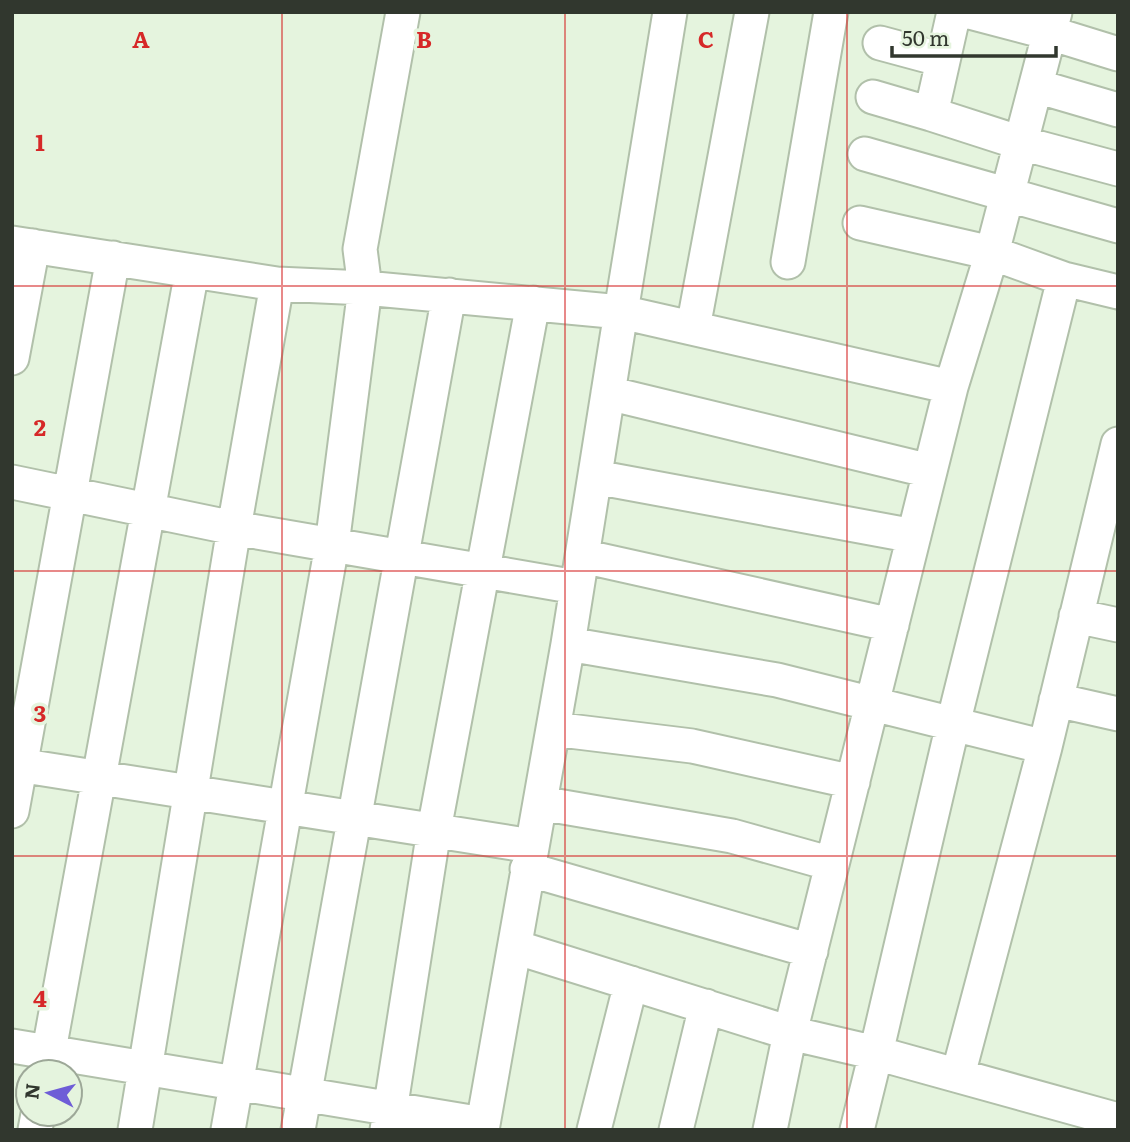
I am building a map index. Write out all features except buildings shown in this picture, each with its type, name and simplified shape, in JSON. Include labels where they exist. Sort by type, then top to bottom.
[{"type":"street","points":[[228,1130],[332,545],[365,288],[360,249],[404,12]]},
{"type":"street","points":[[84,1064],[145,1068],[304,1094],[389,1119],[482,1127],[568,645],[670,12]]},
{"type":"street","points":[[693,328],[752,12]]},
{"type":"street","points":[[789,262],[831,12]]},
{"type":"street","points":[[931,114],[954,12]]},
{"type":"street","points":[[970,12],[1053,22],[1118,54]]},
{"type":"street","points":[[770,1130],[790,1033],[951,387],[992,253],[1053,22]]},
{"type":"street","points":[[880,43],[943,60]]},
{"type":"street","points":[[1036,86],[1118,110]]},
{"type":"street","points":[[873,97],[1021,143],[1118,169]]},
{"type":"street","points":[[866,154],[1118,226]]},
{"type":"street","points":[[860,223],[992,253],[1065,279],[1118,292]]},
{"type":"street","points":[[12,358],[22,244],[277,284],[365,288],[621,312],[951,387]]},
{"type":"street","points":[[12,811],[16,765],[113,258]]},
{"type":"street","points":[[48,1058],[192,271]]},
{"type":"street","points":[[857,1130],[953,724],[1065,279]]},
{"type":"street","points":[[135,1130],[189,793],[277,284]]},
{"type":"street","points":[[298,1130],[449,295]]},
{"type":"street","points":[[389,1119],[434,830],[533,303]]},
{"type":"street","points":[[608,393],[930,471]]},
{"type":"street","points":[[958,1075],[1045,747],[1076,617],[1106,540],[1117,450]]},
{"type":"street","points":[[595,477],[914,536]]},
{"type":"street","points":[[12,482],[234,528],[484,571],[579,572],[892,625]]},
{"type":"street","points":[[1076,617],[1118,625]]},
{"type":"street","points":[[568,645],[777,680],[1045,747]]},
{"type":"street","points":[[1056,700],[1118,714]]},
{"type":"street","points":[[553,729],[692,746],[853,782]]},
{"type":"street","points":[[16,765],[434,830],[529,857],[811,951]]},
{"type":"street","points":[[540,803],[732,836],[832,864]]},
{"type":"street","points":[[515,947],[790,1033],[876,1053],[1118,1119]]},
{"type":"street","points":[[594,1130],[631,983]]},
{"type":"street","points":[[676,1130],[706,1006]]},
{"type":"street","points":[[12,1046],[38,1058]]}]
